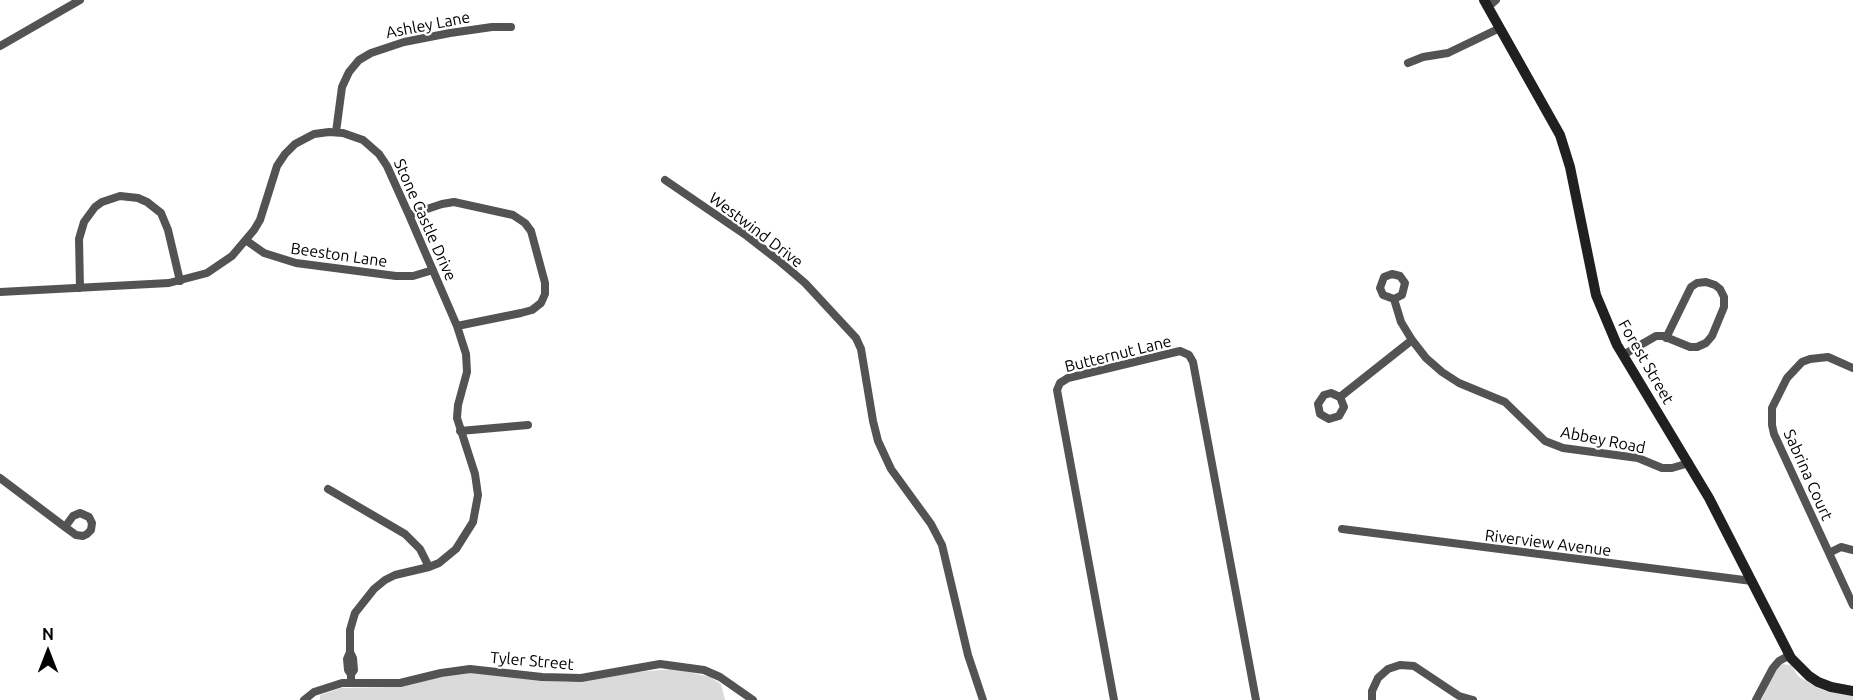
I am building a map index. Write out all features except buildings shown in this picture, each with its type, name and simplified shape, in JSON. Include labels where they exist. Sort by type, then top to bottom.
[{"type":"street","points":[[0,46],[80,0]]},
{"type":"street","name":"Forest Street","points":[[1489,2],[1500,28],[1560,135],[1570,167],[1596,295],[1608,327],[1714,507],[1790,656],[1799,668],[1818,682],[1853,691]]},
{"type":"street","name":"Ashley Lane","points":[[336,132],[342,87],[349,72],[359,60],[395,44],[474,29],[511,27]]},
{"type":"street","points":[[1408,63],[1423,57],[1448,53],[1500,28]]},
{"type":"street","name":"Stone Castle Drive","points":[[0,292],[180,281],[207,273],[220,266],[247,240],[260,220],[274,172],[285,154],[295,144],[321,133],[336,132],[357,137],[379,154],[387,166],[457,326],[468,366],[457,411],[460,431],[475,474],[478,495],[469,531],[456,549],[439,563],[392,576],[374,589],[351,621],[350,652],[347,659],[351,679]]},
{"type":"street","name":"Westwind Drive","points":[[664,180],[747,236],[778,260],[807,285],[856,338],[861,349],[878,441],[891,469],[931,524],[942,545],[968,655],[983,700]]},
{"type":"street","points":[[80,288],[79,239],[84,222],[102,201],[120,196],[147,201],[160,213],[168,230],[180,281]]},
{"type":"street","points":[[409,215],[454,202],[513,215],[525,223],[531,231],[545,283],[545,294],[541,303],[521,313],[457,326]]},
{"type":"street","name":"Beeston Lane","points":[[247,240],[264,253],[296,263],[396,276],[413,276],[433,270]]},
{"type":"street","points":[[1623,355],[1653,337],[1659,336],[1690,347],[1706,343],[1712,336],[1724,307],[1724,297],[1720,289],[1706,282],[1691,287],[1666,338]]},
{"type":"street","name":"Abbey Road","points":[[1394,299],[1401,322],[1426,358],[1442,372],[1467,387],[1505,402],[1539,436],[1551,444],[1563,448],[1638,458],[1657,467],[1666,468],[1689,463]]},
{"type":"street","points":[[1340,397],[1412,340]]},
{"type":"street","name":"Butternut Lane","points":[[1114,700],[1057,390],[1060,383],[1068,378],[1180,351],[1189,355],[1193,362],[1256,700]]},
{"type":"street","name":"Sabrina Court","points":[[1853,368],[1828,357],[1802,362],[1787,378],[1772,408],[1774,434],[1853,605]]},
{"type":"street","points":[[460,431],[528,425]]},
{"type":"street","points":[[0,478],[65,527]]},
{"type":"street","points":[[328,489],[405,534],[420,549],[429,567]]},
{"type":"street","name":"Riverview Avenue","points":[[1342,529],[1752,581]]},
{"type":"street","points":[[1829,553],[1841,547],[1853,550]]},
{"type":"street","points":[[1756,700],[1773,668],[1779,661],[1790,656]]},
{"type":"street","name":"Tyler Street","points":[[304,700],[314,692],[351,679],[400,683],[470,669],[542,677],[580,678],[660,664],[704,670],[718,676],[753,700]]},
{"type":"street","points":[[1372,700],[1372,691],[1378,678],[1388,669],[1400,665],[1414,666],[1459,696],[1473,700]]},
{"type":"shaded area","points":[[1781,664],[1791,665],[1798,676],[1818,688],[1853,696],[1853,700],[1761,700],[1775,670]]},
{"type":"shaded area","points":[[675,669],[710,677],[721,684],[725,700],[320,700],[320,695],[341,688],[390,687],[462,673],[499,673],[567,682],[635,672]]}]
